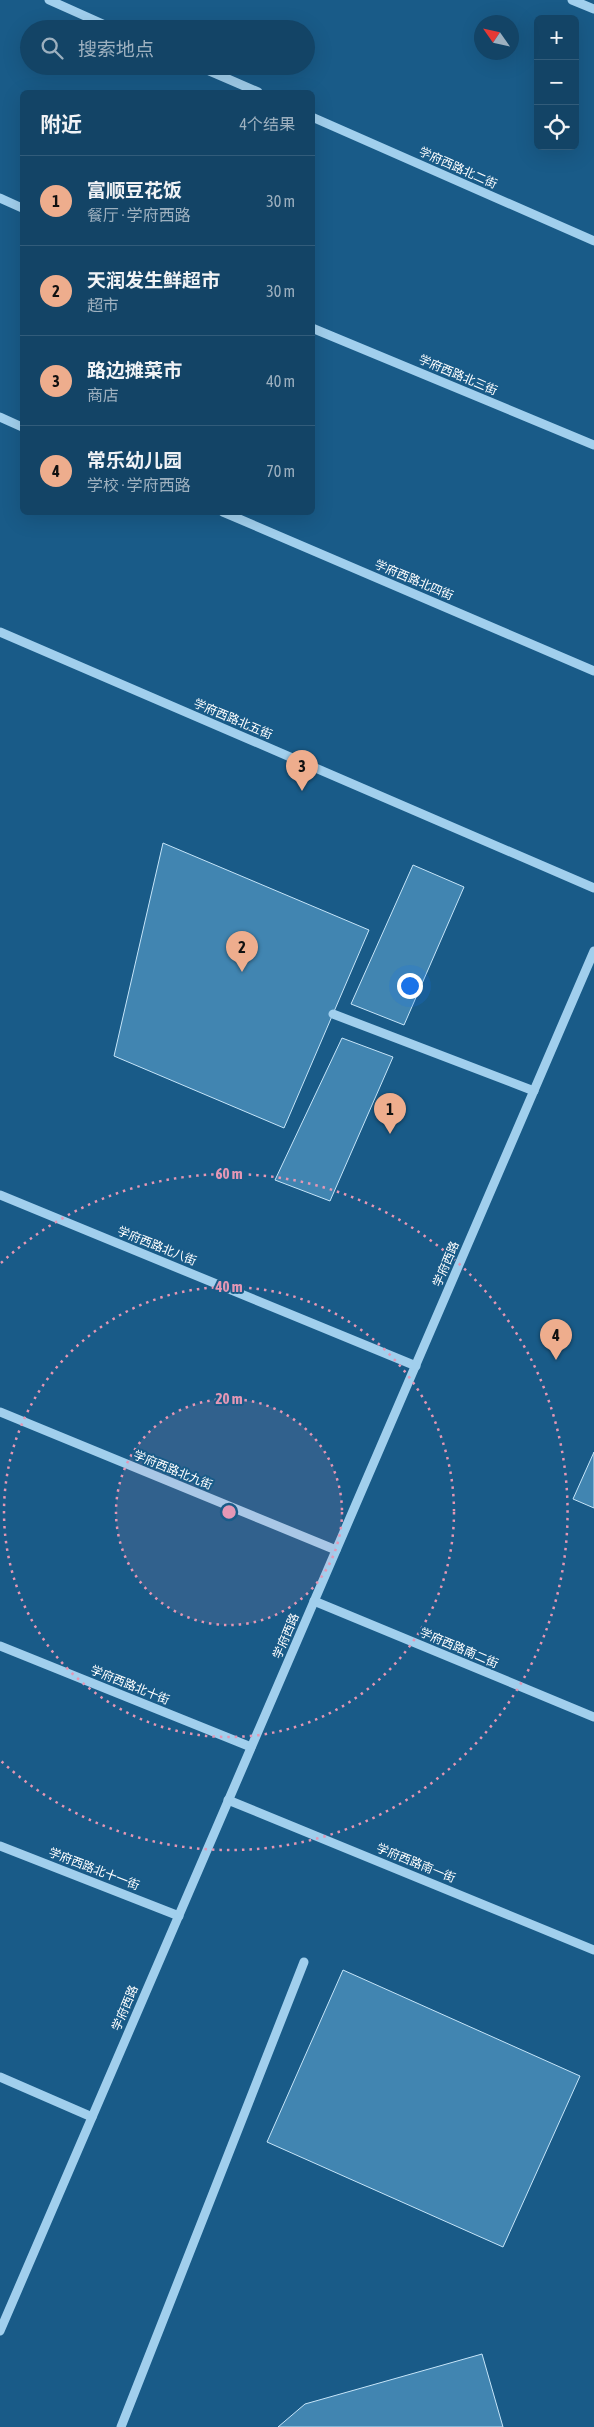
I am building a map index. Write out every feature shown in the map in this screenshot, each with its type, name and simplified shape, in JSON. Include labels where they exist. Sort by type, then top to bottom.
[{"type":"street","points":[[49,0],[94,20]]},
{"type":"street","points":[[572,0],[594,9]]},
{"type":"street","points":[[219,75],[253,90]]},
{"type":"street","name":"学府西路北二街","points":[[315,118],[594,241]]},
{"type":"street","points":[[0,198],[20,207]]},
{"type":"street","name":"学府西路北三街","points":[[315,329],[594,445]]},
{"type":"street","points":[[0,417],[20,426]]},
{"type":"street","name":"学府西路北四街","points":[[230,515],[594,671]]},
{"type":"street","name":"学府西路北五街","points":[[0,632],[594,888]]},
{"type":"street","name":"学府西路","points":[[0,2331],[594,951]]},
{"type":"street","points":[[333,1014],[534,1091]]},
{"type":"street","name":"学府西路北八街","points":[[0,1195],[416,1366]]},
{"type":"street","name":"学府西路北九街","points":[[0,1412],[336,1550]]},
{"type":"street","name":"学府西路南二街","points":[[314,1601],[594,1717]]},
{"type":"street","name":"学府西路北十街","points":[[0,1646],[251,1747]]},
{"type":"street","name":"学府西路南一街","points":[[228,1800],[594,1950]]},
{"type":"street","name":"学府西路北十一街","points":[[0,1846],[178,1916]]},
{"type":"street","points":[[121,2427],[304,1962]]},
{"type":"street","points":[[0,2077],[92,2118]]},
{"type":"building","points":[[163,843],[369,930],[284,1128],[114,1056]]},
{"type":"building","points":[[413,865],[464,887],[404,1025],[351,1004]]},
{"type":"building","points":[[342,1038],[393,1057],[330,1201],[275,1180]]},
{"type":"building","points":[[594,1452],[594,1508],[573,1499]]},
{"type":"building","points":[[343,1970],[580,2076],[503,2247],[267,2142]]},
{"type":"building","points":[[482,2354],[503,2427],[278,2427],[305,2404]]},
{"type":"place","name":"路边摊菜市","points":[[302,791]]},
{"type":"place","name":"天润发生鲜超市","points":[[242,972]]},
{"type":"place","name":"富顺豆花饭","points":[[390,1134]]},
{"type":"place","name":"常乐幼儿园","points":[[556,1360]]}]
